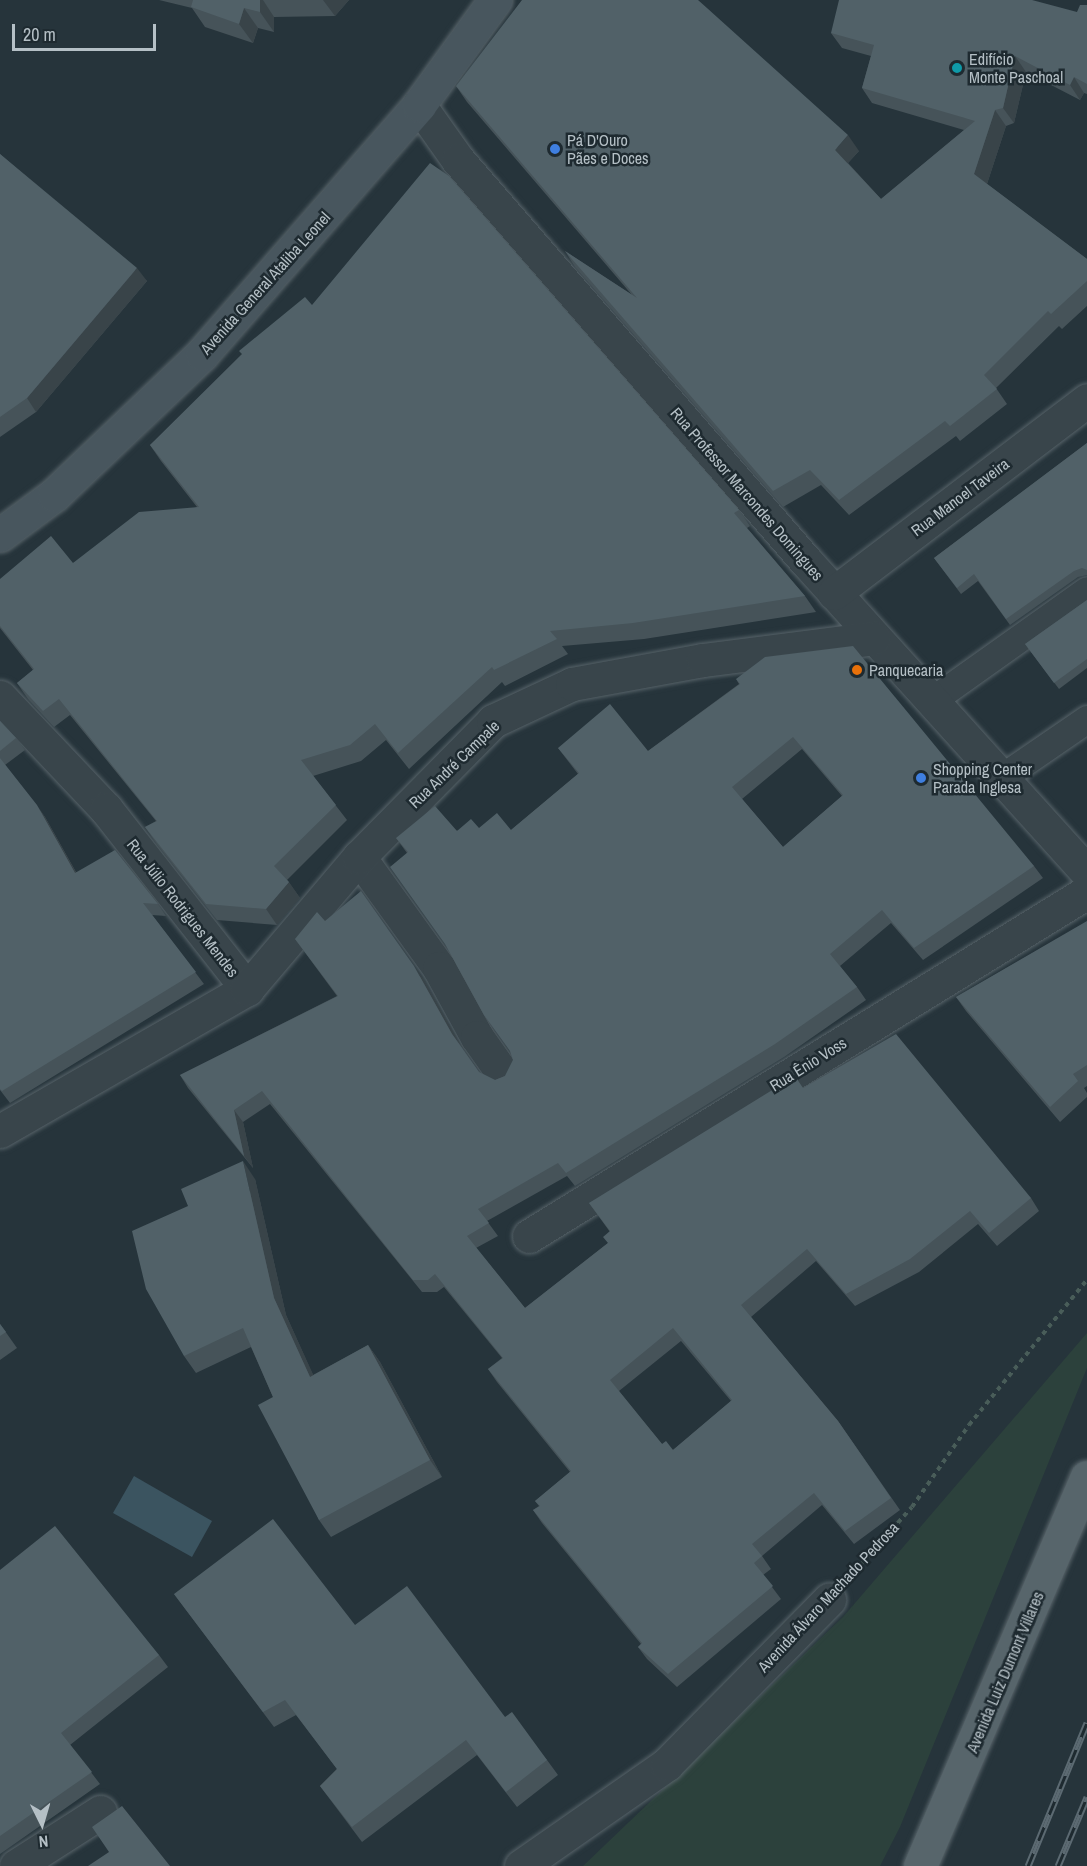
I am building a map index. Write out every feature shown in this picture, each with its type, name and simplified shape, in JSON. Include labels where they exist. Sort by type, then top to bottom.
[{"type":"main road","name":"Avenida General Ataliba Leonel","points":[[0,535],[54,495],[202,354],[419,105],[495,0]]},
{"type":"main road","name":"Avenida Luiz Dumont Villares","points":[[920,1866],[1087,1477]]},
{"type":"street","name":"Rua Professor Marcondes Domingues","points":[[419,105],[458,160],[834,594],[1087,872]]},
{"type":"street","name":"Rua Manoel Taveira","points":[[834,594],[1087,400]]},
{"type":"street","name":"Rua André Campale","points":[[247,989],[359,857],[493,721],[572,684],[703,660],[874,638]]},
{"type":"street","name":"Rua Júlio Rodrigues Mendes","points":[[0,697],[106,809],[247,989],[0,1131]]},
{"type":"street","points":[[359,857],[439,968],[477,1037],[503,1074]]},
{"type":"street","name":"Rua Ênio Voss","points":[[529,1236],[1087,892]]},
{"type":"street","name":"Avenida Álvaro Machado Pedrosa","points":[[521,1866],[667,1764],[829,1600]]},
{"type":"street","points":[[16,1866],[100,1812]]},
{"type":"lane","points":[[931,701],[1087,590]]},
{"type":"lane","points":[[1001,778],[1087,719]]},
{"type":"path","name":"Avenida Álvaro Machado Pedrosa","points":[[829,1600],[912,1507],[969,1425],[1087,1280]]},
{"type":"green space","points":[[1087,1333],[1087,1368],[900,1827],[880,1866],[583,1866],[843,1617]]},
{"type":"water","points":[[134,1476],[212,1521],[192,1557],[113,1513]]},
{"type":"building","points":[[193,0],[260,0],[260,12],[244,8],[239,24],[191,7]]},
{"type":"building","points":[[522,0],[698,0],[848,135],[835,150],[881,199],[975,121],[862,88],[874,45],[831,33],[839,0],[1032,0],[1077,12],[1080,5],[1087,5],[1087,84],[1074,77],[1070,85],[1015,56],[1003,108],[995,110],[974,174],[1087,259],[1087,281],[1051,314],[1048,311],[984,375],[997,389],[950,426],[945,421],[839,500],[810,470],[773,491],[565,251],[637,298],[456,86]]},
{"type":"building","points":[[0,154],[137,268],[27,398],[0,417]]},
{"type":"building","points":[[430,163],[449,176],[739,510],[734,513],[805,596],[633,623],[550,631],[557,639],[494,670],[492,667],[398,753],[375,724],[350,745],[301,760],[336,805],[274,866],[289,882],[266,909],[206,904],[145,827],[157,821],[59,699],[43,711],[17,683],[34,669],[0,626],[0,579],[51,536],[73,563],[139,512],[199,507],[150,445],[242,354],[239,351],[305,297],[312,305]]},
{"type":"building","points":[[1087,443],[1087,570],[1082,568],[1074,571],[1006,619],[974,574],[957,588],[934,558]]},
{"type":"building","points":[[1087,600],[1087,659],[1054,683],[1025,644]]},
{"type":"building","points":[[853,646],[1034,866],[914,948],[882,910],[830,954],[857,987],[775,1044],[566,1173],[558,1163],[478,1209],[489,1223],[467,1236],[525,1308],[608,1243],[603,1237],[610,1231],[589,1203],[795,1076],[803,1088],[896,1034],[1031,1198],[989,1233],[970,1211],[910,1259],[846,1294],[807,1249],[741,1305],[838,1421],[891,1498],[845,1531],[814,1493],[752,1544],[762,1556],[754,1563],[773,1586],[668,1674],[638,1647],[642,1643],[533,1510],[540,1506],[535,1501],[571,1471],[488,1369],[503,1358],[435,1274],[428,1280],[413,1280],[262,1091],[234,1110],[244,1156],[180,1075],[338,996],[295,939],[317,912],[325,921],[361,891],[414,966],[452,1034],[479,1072],[495,1080],[505,1076],[513,1060],[510,1051],[484,1015],[445,944],[390,867],[408,852],[396,838],[435,806],[457,831],[471,819],[479,828],[497,813],[511,830],[579,773],[558,748],[610,704],[648,751],[740,684],[736,679],[765,657]],"holes":[[[793,737],[843,795],[783,847],[732,787]],[[673,1328],[732,1400],[673,1450],[666,1441],[662,1444],[610,1380]]]},
{"type":"building","points":[[0,721],[16,738],[0,751]]},
{"type":"building","points":[[0,758],[37,805],[75,873],[115,850],[158,904],[143,903],[196,972],[2,1091],[0,1089]]},
{"type":"building","points":[[1087,921],[1087,1065],[1073,1074],[1078,1081],[1050,1107],[956,997]]},
{"type":"building","points":[[243,1161],[274,1298],[310,1377],[368,1345],[430,1460],[319,1520],[258,1405],[273,1397],[243,1328],[184,1356],[146,1289],[132,1231],[188,1206],[181,1189]]},
{"type":"building","points":[[0,1324],[6,1332],[0,1336]]},
{"type":"building","points":[[273,1519],[355,1625],[407,1586],[505,1717],[512,1712],[547,1760],[506,1792],[466,1740],[352,1827],[320,1786],[337,1769],[285,1700],[263,1712],[174,1594]]},
{"type":"building","points":[[55,1526],[159,1655],[61,1733],[92,1772],[0,1836],[0,1570]]},
{"type":"building","points":[[122,1806],[170,1866],[88,1866],[109,1852],[92,1827]]},
{"type":"railway","points":[[1028,1866],[1087,1723]]},
{"type":"railway","points":[[1058,1866],[1087,1797]]},
{"type":"place","name":"Edifício Monte Paschoal","points":[[957,68]]},
{"type":"place","name":"Pá D'Ouro Pães e Doces","points":[[555,149]]},
{"type":"place","name":"Panquecaria","points":[[857,670]]},
{"type":"place","name":"Shopping Center Parada Inglesa","points":[[921,778]]}]
